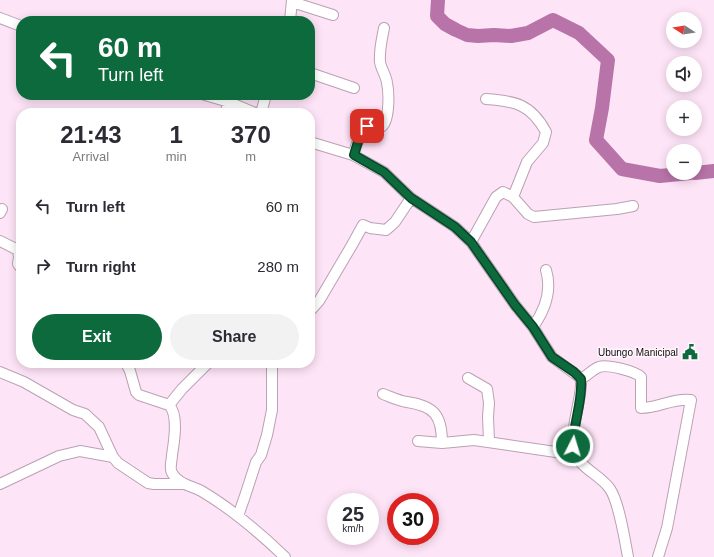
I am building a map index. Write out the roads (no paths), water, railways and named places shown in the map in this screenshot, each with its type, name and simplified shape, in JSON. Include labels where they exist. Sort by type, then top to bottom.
[{"type":"street","points":[[290,16],[292,1],[333,15]]},
{"type":"street","points":[[0,18],[16,24]]},
{"type":"street","points":[[354,155],[359,138],[364,128],[370,125],[381,127],[385,124],[387,119],[388,84],[380,64],[384,28]]},
{"type":"street","points":[[315,75],[354,88]]},
{"type":"street","points":[[486,99],[506,100],[521,104],[542,125],[546,132],[543,143],[527,162],[513,197]]},
{"type":"street","points":[[221,100],[242,108]]},
{"type":"street","points":[[226,108],[228,102]]},
{"type":"street","points":[[315,143],[354,155],[384,172],[411,198],[455,227],[471,242],[515,305],[533,327],[552,357],[574,372],[581,379],[581,394],[573,437],[573,446],[581,463],[610,489],[615,502],[628,557]]},
{"type":"street","points":[[471,242],[496,197],[503,192],[513,197],[528,214],[534,217],[617,209],[633,206]]},
{"type":"street","points":[[315,305],[363,225],[370,228],[386,230],[395,222],[411,198]]},
{"type":"street","points":[[0,240],[16,249]]},
{"type":"street","points":[[533,327],[542,310],[549,289],[549,280],[546,270]]},
{"type":"street","points":[[581,379],[599,367],[624,370],[638,374],[642,381],[640,395],[641,408],[649,408],[679,399],[691,400],[667,528],[658,557]]},
{"type":"street","points":[[128,368],[136,392],[139,395],[169,405],[175,414],[171,471],[178,480],[203,492],[238,516],[284,557]]},
{"type":"street","points":[[169,405],[182,389],[203,368]]},
{"type":"street","points":[[238,516],[254,466],[261,455],[267,435],[272,410],[272,368]]},
{"type":"street","points":[[0,372],[24,382],[73,410],[85,414],[99,427],[113,457],[128,471],[148,483],[184,484]]},
{"type":"street","points":[[468,378],[487,389],[489,403],[489,441]]},
{"type":"street","points":[[383,394],[406,402],[428,407],[440,421],[442,443]]},
{"type":"street","points":[[418,441],[442,443],[474,440],[489,441],[576,455]]},
{"type":"street","points":[[0,484],[59,456],[80,451],[113,457]]},
{"type":"waterway","points":[[438,0],[437,16],[445,24],[467,35],[511,36],[528,33],[553,20],[579,33],[608,60],[596,140],[622,169],[660,176],[666,175]]},
{"type":"waterway","points":[[702,172],[714,171]]},
{"type":"place","name":"Ubungo Manicipal","points":[[690,352]]}]
